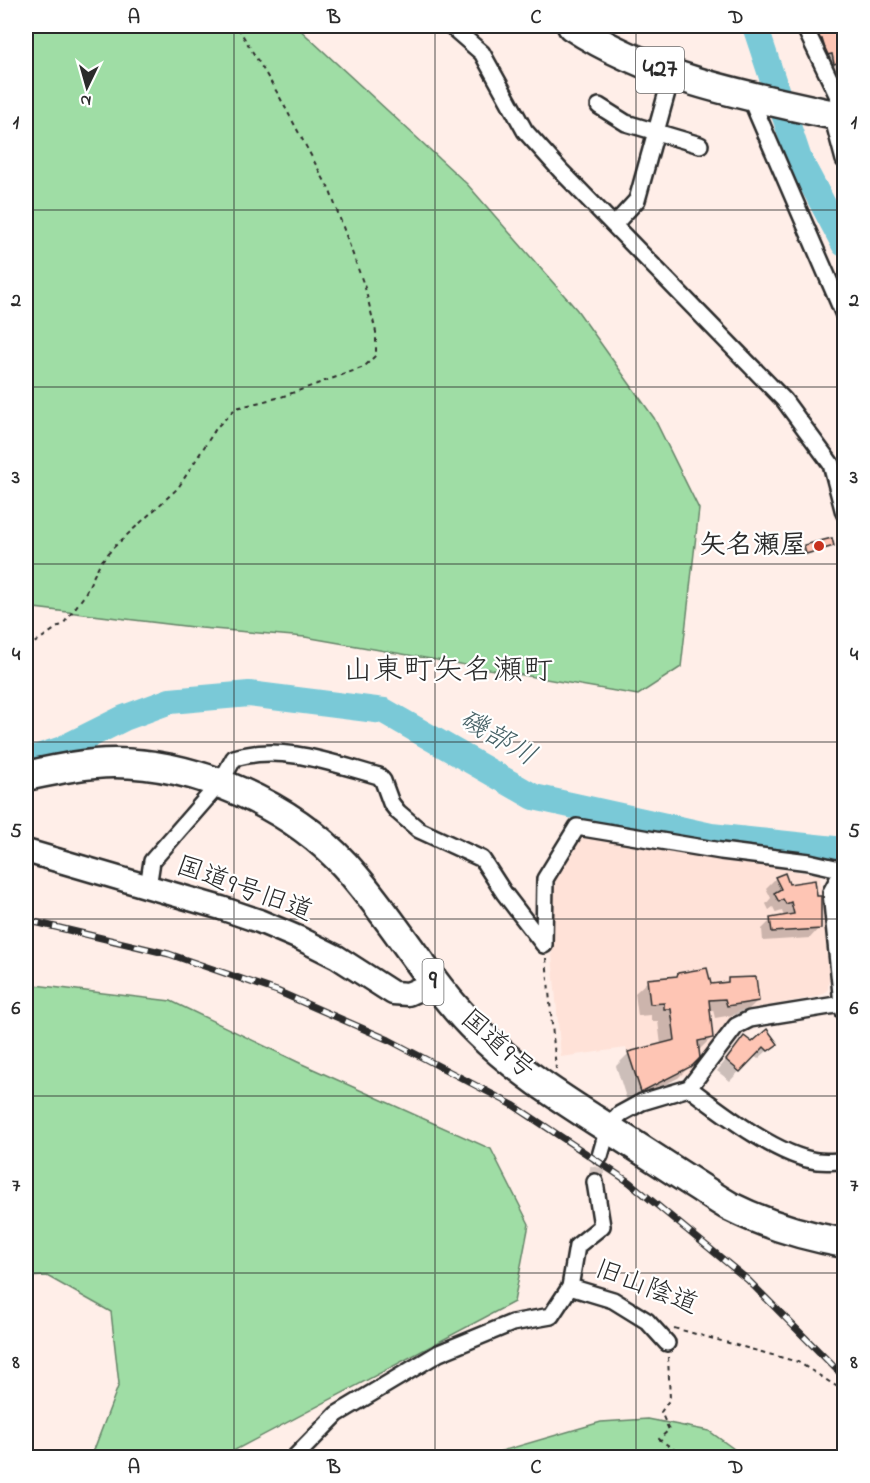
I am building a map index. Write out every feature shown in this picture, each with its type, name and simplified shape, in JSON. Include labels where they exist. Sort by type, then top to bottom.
[{"type":"highway","name":"427","points":[[572,26],[608,47],[672,74],[752,96],[836,113]]},
{"type":"highway","name":"国道9号","points":[[26,776],[71,767],[114,763],[186,773],[220,783],[255,800],[317,839],[344,864],[394,926],[434,983],[478,1033],[514,1064],[553,1092],[730,1206],[781,1228],[844,1243]]},
{"type":"street","points":[[451,26],[482,53],[525,131],[561,171],[784,400],[831,464],[844,513]]},
{"type":"street","points":[[804,26],[836,113],[844,160]]},
{"type":"street","points":[[614,225],[637,200],[672,74]]},
{"type":"street","points":[[752,96],[844,315]]},
{"type":"street","points":[[599,106],[626,123],[700,145]]},
{"type":"street","points":[[148,887],[152,861],[220,783],[234,758],[251,753],[296,753],[379,776],[398,812],[419,830],[482,858],[504,893],[544,945]]},
{"type":"street","points":[[544,945],[545,879],[577,827],[844,869],[831,892],[843,1008],[750,1020],[736,1026],[689,1088],[642,1102],[620,1114],[608,1128],[600,1156]]},
{"type":"street","name":"国道9号旧道","points":[[26,851],[221,908],[299,938],[337,957],[393,993],[408,994],[434,983]]},
{"type":"street","points":[[689,1088],[712,1106],[779,1149],[816,1161],[844,1161]]},
{"type":"street","points":[[570,1287],[577,1246],[602,1226],[595,1182]]},
{"type":"street","name":"旧山陰道","points":[[294,1458],[337,1414],[439,1353],[512,1323],[551,1316],[570,1287],[613,1300],[647,1321]]},
{"type":"street","points":[[647,1321],[667,1343]]},
{"type":"path","points":[[26,645],[34,643],[64,623],[84,596],[100,563],[114,546],[178,488],[217,427],[236,408],[280,397],[364,367],[376,355],[376,332],[365,288],[330,191],[278,94],[237,26]]},
{"type":"path","points":[[544,945],[556,1071],[553,1092]]},
{"type":"path","name":"旧山陰道","points":[[647,1321],[798,1362],[844,1391]]},
{"type":"path","points":[[667,1343],[670,1399],[661,1412],[669,1430],[659,1439],[682,1455],[680,1458]]},
{"type":"shaded area","points":[[582,836],[820,875],[829,977],[828,989],[815,997],[738,1011],[694,1071],[640,1095],[626,1048],[561,1057],[552,955],[554,879]]},
{"type":"green space","points":[[26,26],[296,26],[467,184],[577,310],[654,418],[699,509],[681,667],[638,695],[305,637],[201,628],[26,607]]},
{"type":"green space","points":[[26,984],[171,1001],[302,1064],[491,1149],[529,1224],[514,1302],[222,1457],[93,1457],[119,1384],[111,1312],[47,1276],[26,1277]]},
{"type":"green space","points":[[648,1419],[709,1431],[745,1457],[481,1457],[601,1422]]},
{"type":"building","points":[[841,26],[844,38],[844,68],[843,61],[834,64],[832,54],[827,55],[822,39],[818,40],[815,28]]},
{"type":"building","name":"矢名瀬屋","points":[[832,538],[834,546],[806,554],[804,545]]},
{"type":"building","points":[[785,873],[789,884],[815,880],[817,896],[821,896],[821,929],[772,932],[770,918],[794,914],[791,902],[786,904],[783,899],[779,902],[774,893],[781,889],[775,877]]},
{"type":"building","points":[[707,968],[711,984],[728,982],[728,978],[756,977],[759,1001],[727,1006],[725,999],[709,1000],[713,1038],[698,1041],[700,1058],[692,1066],[641,1092],[628,1052],[675,1040],[671,1009],[664,1009],[664,1003],[650,1004],[647,979],[677,976],[678,973]]},
{"type":"building","points":[[767,1029],[778,1044],[768,1051],[764,1047],[740,1072],[726,1060],[744,1036],[752,1042]]},
{"type":"waterway","points":[[755,26],[799,159],[844,244]]},
{"type":"waterway","name":"磯部川","points":[[26,759],[62,749],[124,718],[170,701],[249,694],[384,711],[534,797],[711,836],[844,850]]},
{"type":"tunnel","points":[[595,1182],[600,1156]]},
{"type":"railway","points":[[26,920],[169,954],[277,991],[389,1040],[513,1105],[629,1182],[748,1280],[844,1377]]},
{"type":"place","name":"矢名瀬屋","points":[[819,546]]},
{"type":"district","name":"山東町矢名瀬町","points":[[448,672]]}]
